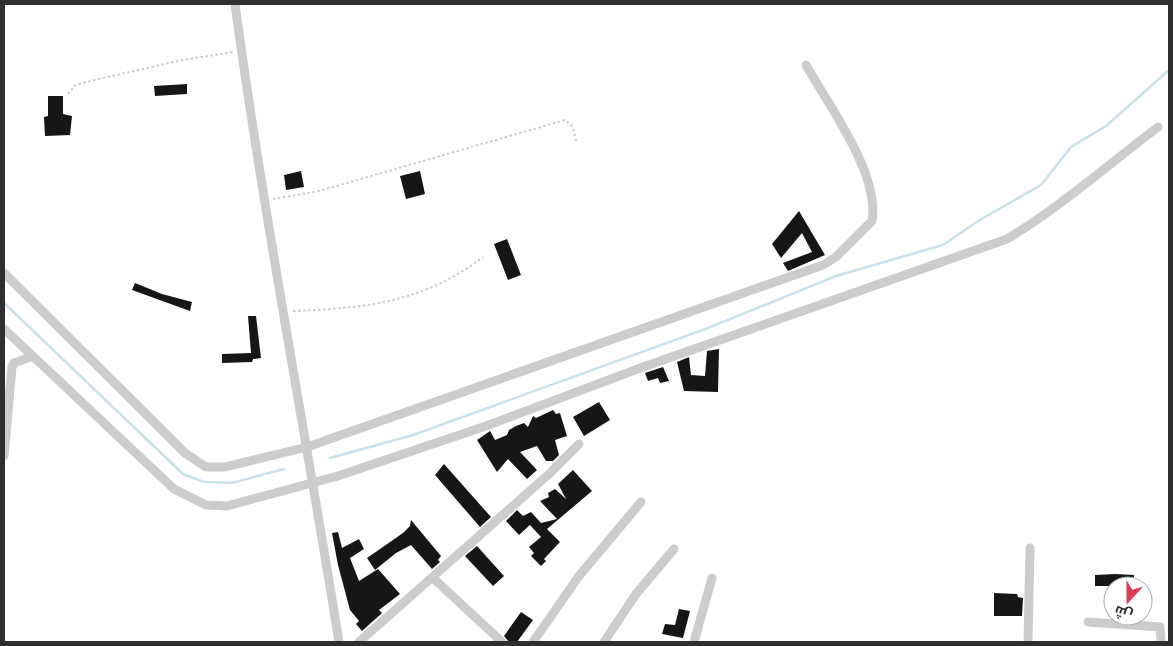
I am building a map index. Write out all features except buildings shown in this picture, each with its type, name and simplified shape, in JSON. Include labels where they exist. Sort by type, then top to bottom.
[{"type":"street","points":[[235,4],[283,312],[314,482],[339,642]]},
{"type":"street","points":[[4,273],[185,453],[206,466],[225,467],[307,447],[823,265],[836,257],[872,221],[873,193],[858,154],[806,65]]},
{"type":"street","points":[[4,329],[167,482],[188,497],[206,505],[227,506],[338,476],[486,426],[643,367],[1007,240],[1042,218],[1069,194],[1158,127]]},
{"type":"street","points":[[4,456],[12,367],[14,363],[33,356]]},
{"type":"street","points":[[360,642],[579,444]]},
{"type":"street","points":[[533,642],[579,576],[641,502]]},
{"type":"street","points":[[1028,642],[1030,548]]},
{"type":"street","points":[[604,642],[636,594],[674,549]]},
{"type":"street","points":[[433,578],[502,642]]},
{"type":"street","points":[[694,642],[712,578]]},
{"type":"street","points":[[1088,622],[1160,627],[1161,642]]},
{"type":"path","points":[[68,94],[75,85],[90,81],[182,60],[242,51]]},
{"type":"path","points":[[265,200],[319,191],[565,120],[572,126],[577,144]]},
{"type":"path","points":[[283,312],[379,305],[410,297],[461,274],[483,257]]},
{"type":"waterway","points":[[330,458],[413,435],[708,328],[836,276],[943,245],[978,221],[1041,185],[1071,147],[1106,126],[1169,70]]},
{"type":"waterway","points":[[4,303],[183,474],[204,482],[232,483],[284,469]]}]
